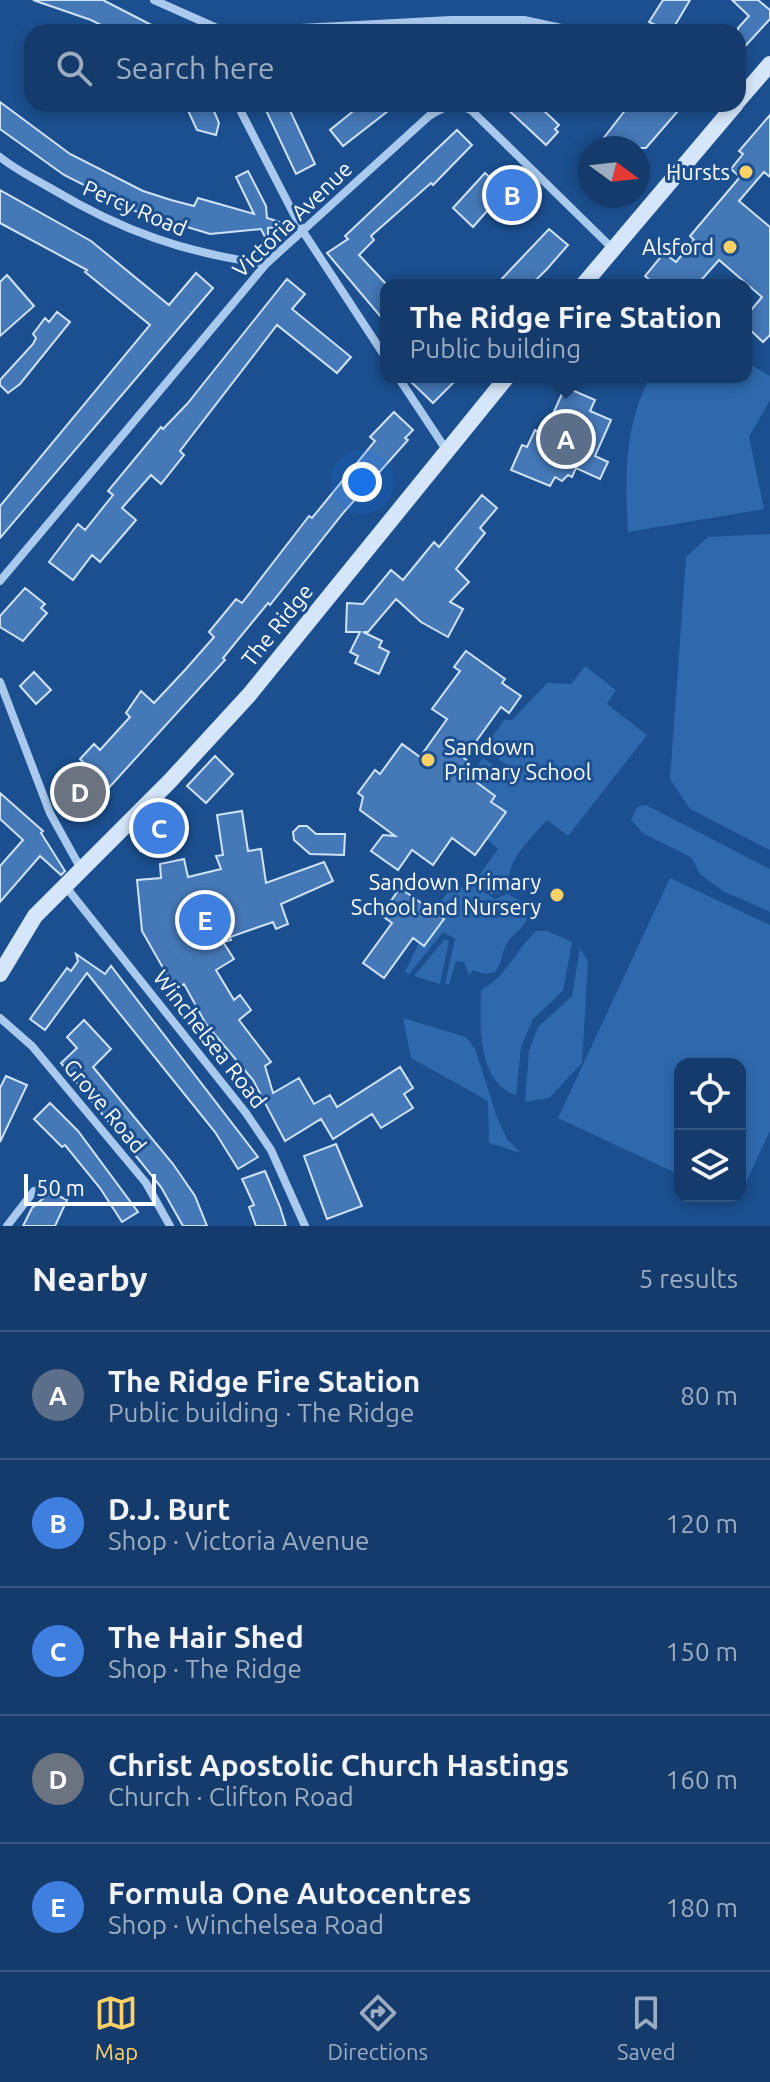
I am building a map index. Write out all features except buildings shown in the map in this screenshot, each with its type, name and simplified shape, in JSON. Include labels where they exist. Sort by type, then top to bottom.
[{"type":"main road","points":[[746,92],[770,64]]},
{"type":"main road","points":[[588,279],[729,112]]},
{"type":"main road","name":"The Ridge","points":[[0,974],[35,916],[169,782],[249,695],[502,383]]},
{"type":"street","points":[[154,0],[208,24]]},
{"type":"street","points":[[340,24],[524,20],[543,24]]},
{"type":"street","points":[[241,112],[302,230],[380,349]]},
{"type":"street","name":"Victoria Avenue","points":[[0,581],[266,264],[435,112]]},
{"type":"street","name":"Victoria Avenue","points":[[473,112],[613,249]]},
{"type":"street","name":"Percy Road","points":[[0,157],[69,200],[159,243],[214,257],[266,264]]},
{"type":"street","points":[[402,383],[447,451]]},
{"type":"street","points":[[0,682],[50,813],[82,870]]},
{"type":"street","name":"Winchelsea Road","points":[[66,887],[246,1113],[271,1150],[305,1226]]},
{"type":"street","name":"Grove Road","points":[[0,1018],[32,1046],[146,1183],[170,1226]]},
{"type":"street","points":[[7,1226],[34,1191]]},
{"type":"shaded area","points":[[752,366],[770,376],[770,400],[749,437],[764,509],[628,532],[628,453],[641,396],[647,383],[752,383]]},
{"type":"shaded area","points":[[770,534],[770,850],[690,809],[670,779],[686,557],[708,537]]},
{"type":"shaded area","points":[[585,666],[616,690],[607,704],[647,735],[568,836],[547,820],[515,859],[509,877],[510,886],[502,893],[491,894],[475,881],[498,849],[487,839],[506,812],[491,802],[495,795],[470,777],[483,758],[503,772],[508,766],[489,752],[488,743],[504,720],[512,720],[547,683],[571,684]]},
{"type":"shaded area","points":[[646,805],[770,869],[770,912],[723,891],[700,874],[691,857],[644,834],[631,820],[637,807]]},
{"type":"shaded area","points":[[442,874],[464,889],[470,883],[495,899],[507,894],[525,903],[525,924],[505,947],[495,972],[485,974],[473,970],[469,975],[464,962],[456,961],[449,984],[445,984],[455,939],[443,932],[409,974],[405,972],[419,942],[425,946],[443,919],[433,912],[451,888],[438,878]]},
{"type":"shaded area","points":[[670,878],[770,925],[770,1131],[746,1182],[746,1058],[674,1058],[674,1172],[558,1118]]},
{"type":"shaded area","points":[[536,931],[547,931],[572,942],[563,991],[533,1019],[521,1047],[516,1095],[503,1088],[488,1065],[481,1035],[481,990],[498,978]]},
{"type":"shaded area","points":[[445,939],[449,941],[440,984],[414,976]]},
{"type":"shaded area","points":[[580,948],[588,962],[582,1063],[549,1098],[525,1102],[529,1051],[538,1027],[572,996]]},
{"type":"shaded area","points":[[403,1018],[466,1037],[475,1049],[507,1139],[521,1153],[489,1143],[488,1101],[411,1058]]},
{"type":"place","name":"Hursts","points":[[746,172]]},
{"type":"place","name":"D.J. Burt","points":[[512,195]]},
{"type":"place","name":"Alsford","points":[[730,247]]},
{"type":"place","name":"The Ridge Fire Station","points":[[566,439]]},
{"type":"place","name":"Sandown Primary School","points":[[428,760]]},
{"type":"place","name":"Christ Apostolic Church Hastings","points":[[80,792]]},
{"type":"place","name":"The Hair Shed","points":[[159,828]]},
{"type":"place","name":"Sandown Primary School and Nursery","points":[[557,895]]},
{"type":"place","name":"Formula One Autocentres","points":[[205,920]]}]
